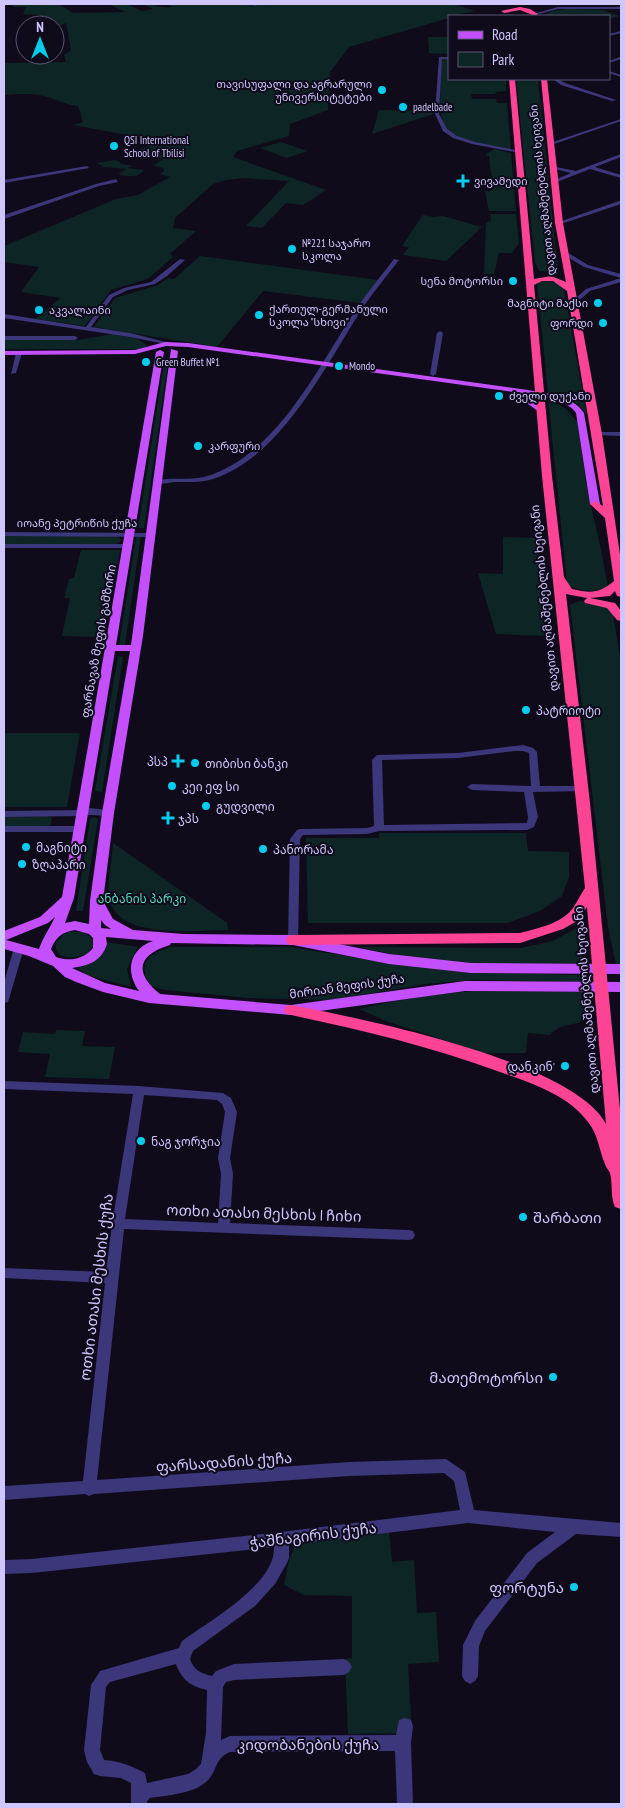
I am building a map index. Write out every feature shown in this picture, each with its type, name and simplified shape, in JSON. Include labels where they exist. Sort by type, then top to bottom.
[{"type":"highway","points":[[504,9],[533,5],[535,15]]},
{"type":"highway","points":[[504,9],[527,9],[535,15]]},
{"type":"highway","name":"დავით აღმაშენებლის ხეივანი","points":[[512,80],[558,576],[598,946],[621,1202]]},
{"type":"highway","name":"დავით აღმაშენებლის ხეივანი","points":[[544,80],[563,252],[597,434],[621,594]]},
{"type":"highway","points":[[529,265],[536,272],[543,274],[557,274],[566,269]]},
{"type":"highway","points":[[531,283],[541,278],[554,279],[562,281],[569,289]]},
{"type":"highway","points":[[595,504],[608,516]]},
{"type":"highway","points":[[558,576],[568,591],[585,595],[606,594],[620,582]]},
{"type":"highway","points":[[562,613],[566,605],[572,601],[593,601],[611,605],[621,618]]},
{"type":"highway","points":[[293,940],[520,938],[540,933],[566,922],[576,913],[592,888]]},
{"type":"highway","points":[[291,1010],[403,1034],[481,1058],[542,1081],[576,1102],[591,1114],[598,1125],[620,1184]]},
{"type":"main road","points":[[135,352],[148,353],[188,345],[325,364],[517,395],[527,399],[542,410]]},
{"type":"main road","points":[[54,932],[46,943],[46,949],[55,961],[82,962],[95,955],[101,942],[96,931],[95,907],[108,813],[136,648],[158,482],[172,347]]},
{"type":"main road","points":[[4,353],[158,351]]},
{"type":"main road","name":"ფარნავაზ მეფის გამზირი","points":[[54,932],[64,912],[68,898],[130,534],[158,351]]},
{"type":"main road","points":[[366,370],[386,368],[519,386],[530,384],[539,375]]},
{"type":"main road","points":[[366,370],[392,372],[538,394],[563,400],[576,407],[580,416],[595,504]]},
{"type":"main road","points":[[111,648],[136,648]]},
{"type":"main road","points":[[4,936],[44,920],[68,898]]},
{"type":"main road","points":[[64,912],[76,920],[86,919],[95,907]]},
{"type":"main road","points":[[95,907],[109,922],[135,936]]},
{"type":"main road","points":[[4,936],[54,932],[80,927],[96,931]]},
{"type":"main road","name":"მირიან მეფის ქუჩა","points":[[96,931],[184,939],[293,940],[419,963],[471,968],[621,969]]},
{"type":"main road","points":[[159,1000],[148,993],[136,979],[137,962],[145,950],[154,944],[184,939]]},
{"type":"main road","name":"მირიან მეფის ქუჩა","points":[[4,944],[55,961],[70,974],[92,983],[159,1000],[291,1010],[325,1007],[401,994],[465,986],[621,987]]},
{"type":"street","points":[[598,8],[596,7],[606,4]]},
{"type":"street","points":[[541,5],[558,8],[621,8]]},
{"type":"street","points":[[535,15],[558,8]]},
{"type":"street","points":[[598,8],[621,14]]},
{"type":"street","points":[[448,58],[440,58],[437,114],[445,130],[455,137],[474,143],[518,152]]},
{"type":"street","points":[[556,80],[614,100]]},
{"type":"street","points":[[552,143],[621,120]]},
{"type":"street","points":[[555,181],[621,155]]},
{"type":"street","points":[[4,182],[87,167]]},
{"type":"street","points":[[553,167],[574,172]]},
{"type":"street","points":[[589,167],[621,177]]},
{"type":"street","points":[[4,217],[82,190],[116,181]]},
{"type":"street","points":[[559,223],[621,202]]},
{"type":"street","points":[[563,252],[586,266],[621,276]]},
{"type":"street","points":[[87,329],[112,296],[153,283],[166,275],[182,260]]},
{"type":"street","points":[[158,482],[214,477],[224,473],[249,456],[284,422],[325,364],[361,306],[396,260]]},
{"type":"street","points":[[572,304],[588,290],[621,280]]},
{"type":"street","points":[[4,316],[148,339],[172,347]]},
{"type":"street","points":[[433,374],[440,333]]},
{"type":"street","points":[[4,338],[75,338]]},
{"type":"street","points":[[148,339],[158,351]]},
{"type":"street","points":[[13,373],[19,353]]},
{"type":"street","points":[[597,434],[621,434]]},
{"type":"street","name":"იოანე პეტრიწის ქუჩა","points":[[4,534],[151,535]]},
{"type":"street","name":"იოანე პეტრიწის ქუჩა","points":[[4,546],[128,546]]},
{"type":"street","points":[[293,940],[296,835],[300,832],[366,831],[379,828],[527,827],[531,825],[533,818],[533,752],[530,749],[519,748],[493,753],[465,755],[380,757],[378,760],[379,828]]},
{"type":"street","points":[[472,787],[582,789]]},
{"type":"street","points":[[4,814],[101,811],[108,813]]},
{"type":"street","points":[[4,829],[79,829]]},
{"type":"street","points":[[4,999],[19,948]]},
{"type":"street","points":[[4,1085],[139,1090],[218,1096],[227,1101],[231,1112],[224,1158],[227,1174],[224,1228]]},
{"type":"street","name":"ოთხი ათასი მესხის ქუჩა","points":[[89,1489],[118,1224],[139,1090]]},
{"type":"street","name":"ოთხი ათასი მესხის I ჩიხი","points":[[118,1224],[409,1235]]},
{"type":"street","points":[[4,1273],[112,1278]]},
{"type":"street","name":"ფარსადანის ქუჩა","points":[[4,1494],[349,1469],[446,1466],[460,1477],[468,1516]]},
{"type":"street","name":"ჭაშნაგირის ქუჩა","points":[[4,1567],[32,1566],[281,1540],[468,1516],[621,1530]]},
{"type":"street","points":[[470,1676],[471,1645],[480,1626],[532,1558],[574,1527]]},
{"type":"street","points":[[215,1684],[195,1678],[186,1672],[182,1659],[187,1646],[250,1601],[270,1579],[282,1558],[281,1540]]},
{"type":"street","points":[[140,1801],[138,1780],[131,1774],[114,1768],[100,1768],[95,1762],[92,1750],[99,1685],[105,1676],[184,1654]]},
{"type":"street","points":[[140,1801],[146,1791],[194,1780],[209,1767],[212,1755],[215,1684],[221,1676],[234,1672],[344,1667]]},
{"type":"street","points":[[404,1804],[403,1743],[405,1726]]},
{"type":"street","name":"კიდობანების ქუჩა","points":[[212,1755],[220,1748],[230,1744],[403,1743]]},
{"type":"green space","points":[[12,4],[59,4],[73,13],[125,12],[109,4],[126,4],[142,11],[153,9],[142,4],[173,7],[166,4],[459,4],[457,5],[475,11],[448,15],[448,18],[349,47],[330,72],[328,110],[290,124],[289,136],[237,151],[233,157],[326,190],[303,205],[286,203],[262,228],[246,226],[289,181],[244,178],[213,184],[175,218],[173,228],[196,231],[170,254],[173,257],[148,279],[111,290],[85,326],[36,319],[60,298],[21,292],[39,267],[4,262],[4,246],[116,199],[138,195],[170,177],[160,174],[164,171],[163,168],[154,165],[163,159],[133,153],[150,145],[171,143],[73,125],[83,122],[78,106],[48,97],[29,94],[4,95],[4,63],[15,63],[15,65],[65,65],[65,54],[71,50],[65,15],[23,14],[26,7],[13,7]]},
{"type":"green space","points":[[568,9],[603,10],[619,16],[610,19],[610,15],[544,15],[552,11]]},
{"type":"green space","points":[[428,37],[448,37],[448,54],[429,53]]},
{"type":"green space","points":[[442,59],[448,59],[448,80],[506,80],[506,91],[496,92],[495,94],[471,94],[472,99],[496,99],[497,103],[507,103],[511,151],[467,140],[451,133],[443,122],[440,95]]},
{"type":"green space","points":[[516,80],[538,80],[558,270],[552,272],[539,271],[535,262]]},
{"type":"green space","points":[[379,110],[434,111],[434,114],[372,134]]},
{"type":"green space","points":[[281,142],[307,151],[287,158],[260,148]]},
{"type":"green space","points":[[494,149],[511,153],[516,211],[489,211],[485,191],[493,191],[489,156],[485,155]]},
{"type":"green space","points":[[115,160],[132,166],[127,168],[144,170],[135,176],[118,174],[127,169],[104,167],[97,163]]},
{"type":"green space","points":[[490,214],[516,214],[519,243],[512,253],[499,253],[494,274],[484,274],[486,223],[491,221]]},
{"type":"green space","points":[[423,215],[443,216],[482,227],[446,261],[403,255],[409,247],[402,246]]},
{"type":"green space","points":[[200,256],[378,280],[361,303],[263,291],[217,347],[94,327],[115,298],[158,285],[168,278],[174,279]]},
{"type":"green space","points":[[545,279],[563,284],[587,416],[578,404],[548,393],[537,283]]},
{"type":"green space","points":[[113,334],[138,339],[147,345],[144,349],[4,349],[4,340],[78,340]]},
{"type":"green space","points":[[169,357],[144,528],[138,528],[165,358]]},
{"type":"green space","points":[[548,398],[566,409],[578,423],[587,489],[608,588],[587,590],[577,589],[567,584]]},
{"type":"green space","points":[[4,536],[116,536],[121,541],[114,545],[4,545]]},
{"type":"green space","points":[[141,536],[125,644],[122,646],[119,645],[136,537]]},
{"type":"green space","points":[[503,537],[537,538],[545,636],[496,634],[478,573],[503,574]]},
{"type":"green space","points":[[81,550],[120,550],[104,637],[62,636],[70,598],[64,598],[69,579],[74,578]]},
{"type":"green space","points":[[579,601],[601,602],[613,613],[621,664],[621,964],[616,964],[608,927],[570,605]]},
{"type":"green space","points":[[118,656],[123,657],[102,792],[95,791]]},
{"type":"green space","points":[[4,733],[80,733],[67,807],[4,807]]},
{"type":"green space","points":[[48,816],[52,818],[50,825],[46,826],[4,826],[4,817]]},
{"type":"green space","points":[[94,817],[98,819],[83,911],[76,911],[90,819]]},
{"type":"green space","points":[[379,833],[526,833],[528,851],[569,852],[569,877],[562,896],[540,911],[507,923],[308,923],[306,838],[379,838]]},
{"type":"green space","name":"ანბანის პარკი","points":[[113,843],[227,923],[228,930],[158,930],[140,927],[125,920],[114,910],[109,896]]},
{"type":"green space","points":[[582,926],[584,963],[479,964],[428,961],[361,948],[521,948],[553,941]]},
{"type":"green space","points":[[69,932],[82,932],[91,937],[93,945],[88,953],[66,957],[58,953],[56,942]]},
{"type":"green space","points":[[107,942],[138,947],[127,969],[131,987],[87,975],[77,968],[96,960],[103,952]]},
{"type":"green space","points":[[171,947],[289,947],[399,964],[472,972],[582,975],[583,982],[472,980],[425,984],[333,1000],[248,998],[165,990],[151,986],[145,971],[147,961],[156,953]]},
{"type":"green space","points":[[473,991],[585,992],[587,1018],[578,1023],[559,1028],[550,1035],[528,1033],[526,1053],[483,1053],[386,1021],[359,1009],[416,998]]},
{"type":"green space","points":[[56,1030],[85,1031],[82,1046],[115,1047],[109,1079],[45,1077],[50,1054],[18,1052],[23,1032],[55,1034]]},
{"type":"green space","points":[[389,1532],[392,1562],[414,1560],[417,1613],[436,1612],[439,1662],[408,1664],[412,1733],[348,1734],[345,1659],[352,1658],[352,1596],[304,1595],[284,1585],[287,1569],[292,1553],[298,1544]]},
{"type":"place","name":"თავისუფალი და აგრარული უნივერსიტეტები","points":[[382,90]]},
{"type":"place","name":"padelbade","points":[[403,107]]},
{"type":"place","name":"QSI International School of Tbilisi","points":[[114,146]]},
{"type":"place","name":"ვივამედი","points":[[463,181]]},
{"type":"place","name":"№221 საჯარო სკოლა","points":[[292,249]]},
{"type":"place","name":"სენა მოტორსი","points":[[513,281]]},
{"type":"place","name":"მაგნიტი მაქსი","points":[[598,303]]},
{"type":"place","name":"აკვალაინი","points":[[39,310]]},
{"type":"place","name":"ქართულ-გერმანული სკოლა \"სხივი\"","points":[[259,315]]},
{"type":"place","name":"ფორდი","points":[[603,323]]},
{"type":"place","name":"Green Buffet №1","points":[[146,362]]},
{"type":"place","name":"Mondo","points":[[339,366]]},
{"type":"place","name":"ძველი დუქანი","points":[[499,396]]},
{"type":"place","name":"კარფური","points":[[198,446]]},
{"type":"place","name":"პატრიოტი","points":[[526,710]]},
{"type":"place","name":"პსპ","points":[[178,761]]},
{"type":"place","name":"თიბისი ბანკი","points":[[195,763]]},
{"type":"place","name":"კეი ეფ სი","points":[[172,786]]},
{"type":"place","name":"გუდვილი","points":[[206,806]]},
{"type":"place","name":"ჯპს","points":[[168,818]]},
{"type":"place","name":"მაგნიტი","points":[[26,847]]},
{"type":"place","name":"პანორამა","points":[[263,849]]},
{"type":"place","name":"ზღაპარი","points":[[22,864]]},
{"type":"place","name":"დანკინ'","points":[[565,1066]]},
{"type":"place","name":"ნაგ ჯორჯია","points":[[141,1141]]},
{"type":"place","name":"შარბათი","points":[[523,1217]]},
{"type":"place","name":"მათემოტორსი","points":[[553,1377]]},
{"type":"place","name":"ფორტუნა","points":[[574,1587]]}]
